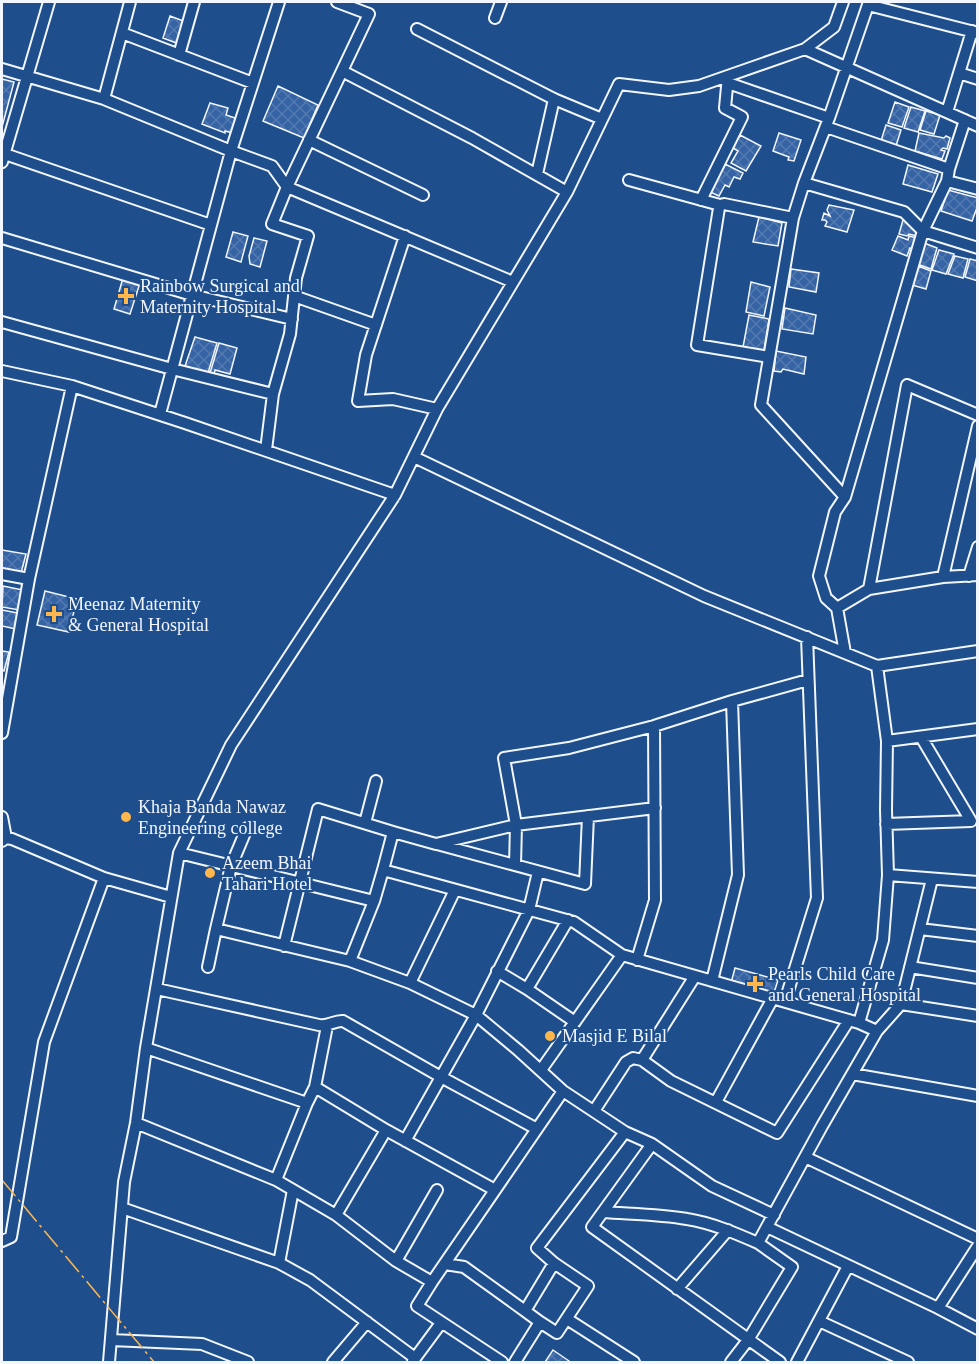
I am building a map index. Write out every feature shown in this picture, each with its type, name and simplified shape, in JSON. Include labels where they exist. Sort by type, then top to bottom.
[{"type":"street","points":[[49,2],[2,157],[211,225]]},
{"type":"street","points":[[104,99],[130,2]]},
{"type":"street","points":[[179,55],[194,2]]},
{"type":"street","points":[[160,414],[231,151],[279,2]]},
{"type":"street","points":[[266,450],[273,394],[290,334],[296,278],[308,236],[272,224],[287,187],[369,14],[338,2]]},
{"type":"street","points":[[495,18],[501,2]]},
{"type":"street","points":[[110,1362],[124,1182],[136,1123],[146,1048],[179,853],[231,745],[394,495],[437,409],[567,192],[619,84],[679,90],[728,79],[804,49],[834,27],[843,2]]},
{"type":"street","points":[[845,497],[761,405],[793,218],[869,3],[975,32],[947,112]]},
{"type":"street","points":[[417,29],[554,99],[602,119]]},
{"type":"street","points":[[122,33],[253,83]]},
{"type":"street","points":[[804,49],[978,126]]},
{"type":"street","points":[[2,69],[104,99],[272,166],[287,187],[513,282]]},
{"type":"street","points":[[342,71],[472,138],[567,192]]},
{"type":"street","points":[[959,73],[978,80]]},
{"type":"street","points":[[728,79],[828,123],[949,169]]},
{"type":"street","points":[[701,200],[742,117],[725,108],[728,79]]},
{"type":"street","points":[[537,174],[554,99]]},
{"type":"street","points":[[845,653],[837,608],[826,598],[819,576],[835,512],[845,497],[923,231],[947,181],[965,120]]},
{"type":"street","points":[[309,140],[423,195]]},
{"type":"street","points":[[629,180],[720,205],[793,218]]},
{"type":"street","points":[[947,181],[978,189]]},
{"type":"street","points":[[804,183],[904,212],[923,231],[978,248]]},
{"type":"street","points":[[720,205],[697,345],[769,357]]},
{"type":"street","points":[[405,236],[366,355],[358,401],[393,399],[437,409]]},
{"type":"street","points":[[2,238],[192,295],[292,319]]},
{"type":"street","points":[[294,296],[376,325]]},
{"type":"street","points":[[2,322],[273,394]]},
{"type":"street","points":[[2,371],[72,386],[394,495]]},
{"type":"street","points":[[869,589],[907,385],[978,415]]},
{"type":"street","points":[[2,733],[29,579],[72,386]]},
{"type":"street","points":[[943,578],[977,433]]},
{"type":"street","points":[[414,457],[704,596],[877,666],[978,651]]},
{"type":"street","points":[[837,608],[869,589],[973,576],[978,547]]},
{"type":"street","points":[[2,574],[29,579]]},
{"type":"street","points":[[784,1001],[817,898],[807,637]]},
{"type":"street","points":[[594,1111],[626,1062],[633,1058],[642,1060],[671,1081],[777,1132],[854,1022],[883,940],[888,876],[887,741],[877,666]]},
{"type":"street","points":[[515,865],[516,825],[504,758],[569,748],[654,726],[808,680]]},
{"type":"street","points":[[712,981],[738,875],[732,701]]},
{"type":"street","points":[[637,960],[655,900],[654,726]]},
{"type":"street","points":[[887,741],[978,729]]},
{"type":"street","points":[[886,824],[970,821],[921,737]]},
{"type":"street","points":[[365,823],[376,781]]},
{"type":"street","points":[[284,946],[318,808],[393,832],[585,884],[588,816]]},
{"type":"street","points":[[436,844],[516,825],[655,808]]},
{"type":"street","points":[[2,817],[4,839],[12,839],[104,878],[171,897]]},
{"type":"street","points":[[208,967],[231,866],[247,828]]},
{"type":"street","points":[[350,961],[374,901],[393,832]]},
{"type":"street","points":[[179,853],[374,901]]},
{"type":"street","points":[[383,870],[568,920],[622,956],[784,1001],[877,1031]]},
{"type":"street","points":[[405,1141],[476,1015],[529,910],[538,872]]},
{"type":"street","points":[[888,876],[978,882]]},
{"type":"street","points":[[2,1241],[10,1237],[44,1042],[104,878]]},
{"type":"street","points":[[758,1242],[877,1031],[901,1004],[932,879]]},
{"type":"street","points":[[410,983],[455,890]]},
{"type":"street","points":[[527,989],[568,920]]},
{"type":"street","points":[[216,929],[350,961],[410,983],[476,1015],[563,1091],[626,1132],[652,1144],[712,1186],[774,1215]]},
{"type":"street","points":[[920,929],[978,936]]},
{"type":"street","points":[[541,1071],[622,956]]},
{"type":"street","points":[[910,967],[978,978]]},
{"type":"street","points":[[497,971],[575,1022]]},
{"type":"street","points":[[642,1060],[695,976]]},
{"type":"street","points":[[157,989],[319,1025],[327,1026],[344,1021],[537,1129]]},
{"type":"street","points":[[716,1102],[773,998]]},
{"type":"street","points":[[901,1004],[978,1016]]},
{"type":"street","points":[[276,1180],[315,1087],[327,1026]]},
{"type":"street","points":[[146,1048],[307,1103]]},
{"type":"street","points":[[852,1074],[978,1096]]},
{"type":"street","points":[[315,1087],[405,1141],[495,1190]]},
{"type":"street","points":[[502,1362],[417,1306],[563,1091]]},
{"type":"street","points":[[136,1123],[276,1180],[336,1215],[396,1261],[432,1282]]},
{"type":"street","points":[[336,1215],[386,1130]]},
{"type":"street","points":[[445,1264],[464,1267],[558,1333],[588,1286],[554,1263],[537,1248],[626,1132]]},
{"type":"street","points":[[652,1144],[592,1227],[780,1362]]},
{"type":"street","points":[[805,1157],[978,1239]]},
{"type":"street","points":[[279,1263],[293,1190]]},
{"type":"street","points":[[396,1261],[437,1190]]},
{"type":"street","points":[[122,1208],[279,1263],[310,1280],[414,1360],[441,1323]]},
{"type":"street","points":[[603,1212],[682,1218],[728,1230],[758,1242],[792,1267],[731,1362]]},
{"type":"street","points":[[767,1227],[978,1329]]},
{"type":"street","points":[[677,1288],[728,1230]]},
{"type":"street","points":[[938,1308],[978,1246]]},
{"type":"street","points":[[525,1311],[554,1263]]},
{"type":"street","points":[[797,1362],[848,1266]]},
{"type":"street","points":[[567,1319],[634,1362]]},
{"type":"street","points":[[819,1321],[908,1362]]},
{"type":"street","points":[[333,1362],[367,1322]]},
{"type":"street","points":[[515,1362],[540,1322]]},
{"type":"street","points":[[111,1340],[202,1344],[248,1362]]},
{"type":"building","points":[[170,16],[186,22],[179,44],[163,38]]},
{"type":"building","points":[[2,79],[14,82],[2,127]]},
{"type":"building","points":[[278,86],[318,105],[304,138],[263,121]]},
{"type":"building","points":[[895,102],[909,107],[902,127],[888,123]]},
{"type":"building","points":[[210,103],[228,108],[226,115],[238,119],[233,133],[225,131],[225,133],[202,124]]},
{"type":"building","points":[[911,107],[925,111],[918,132],[904,128]]},
{"type":"building","points":[[926,111],[940,115],[934,134],[920,130]]},
{"type":"building","points":[[886,125],[901,130],[895,149],[880,144]]},
{"type":"building","points":[[779,133],[801,140],[794,161],[773,151]]},
{"type":"building","points":[[919,133],[950,138],[947,149],[941,150],[945,151],[942,159],[915,151]]},
{"type":"building","points":[[740,135],[761,146],[746,171],[731,163],[738,151],[733,148]]},
{"type":"building","points":[[725,164],[743,173],[740,179],[734,177],[729,187],[725,185],[719,196],[708,191]]},
{"type":"building","points":[[908,165],[938,174],[932,192],[903,184]]},
{"type":"building","points":[[948,190],[978,198],[972,221],[941,211]]},
{"type":"building","points":[[829,205],[854,210],[847,232],[825,226],[827,222],[822,220],[824,213],[830,216],[827,210]]},
{"type":"building","points":[[759,217],[782,223],[778,246],[753,242]]},
{"type":"building","points":[[903,220],[915,224],[917,236],[899,234]]},
{"type":"building","points":[[233,232],[248,236],[241,262],[226,257]]},
{"type":"building","points":[[898,236],[908,240],[909,236],[917,238],[914,249],[910,248],[907,256],[892,250]]},
{"type":"building","points":[[254,238],[267,241],[260,267],[250,264],[249,256]]},
{"type":"building","points":[[924,243],[937,248],[931,269],[917,264]]},
{"type":"building","points":[[939,250],[954,254],[946,274],[932,270]]},
{"type":"building","points":[[955,256],[968,259],[963,278],[948,274]]},
{"type":"building","points":[[970,259],[978,261],[978,281],[965,277]]},
{"type":"building","points":[[918,266],[931,271],[926,289],[912,285]]},
{"type":"building","points":[[791,269],[819,273],[816,292],[789,287]]},
{"type":"building","points":[[123,278],[140,283],[130,314],[114,309]]},
{"type":"building","points":[[751,282],[770,287],[764,316],[746,312]]},
{"type":"building","points":[[785,308],[816,315],[813,334],[782,329]]},
{"type":"building","points":[[749,315],[769,319],[764,350],[743,347]]},
{"type":"building","points":[[195,337],[217,343],[208,373],[185,366]]},
{"type":"building","points":[[219,343],[237,348],[230,374],[215,370],[214,374],[210,373]]},
{"type":"building","points":[[776,351],[806,357],[804,374],[783,369],[781,372],[774,371]]},
{"type":"building","points":[[2,550],[26,554],[21,573],[2,569]]},
{"type":"building","points":[[3,586],[23,590],[19,610],[2,607]]},
{"type":"building","points":[[45,591],[77,599],[69,632],[37,625]]},
{"type":"building","points":[[2,610],[18,613],[16,629],[2,626]]},
{"type":"building","points":[[2,651],[9,652],[4,671],[2,670]]},
{"type":"building","points":[[735,968],[778,980],[773,996],[731,983]]},
{"type":"building","points":[[553,1350],[569,1361],[545,1362]]},
{"type":"power","points":[[2,1180],[154,1362]]},
{"type":"place","name":"Rainbow Surgical and Maternity Hospital","points":[[126,296]]},
{"type":"place","name":"Meenaz Maternity & General Hospital","points":[[54,614]]},
{"type":"place","name":"Khaja Banda Nawaz Engineering college","points":[[126,817]]},
{"type":"place","name":"Azeem Bhai Tahari Hotel","points":[[210,873]]},
{"type":"place","name":"Pearls Child Care and General Hospital","points":[[755,984]]},
{"type":"place","name":"Masjid E Bilal","points":[[550,1036]]}]
